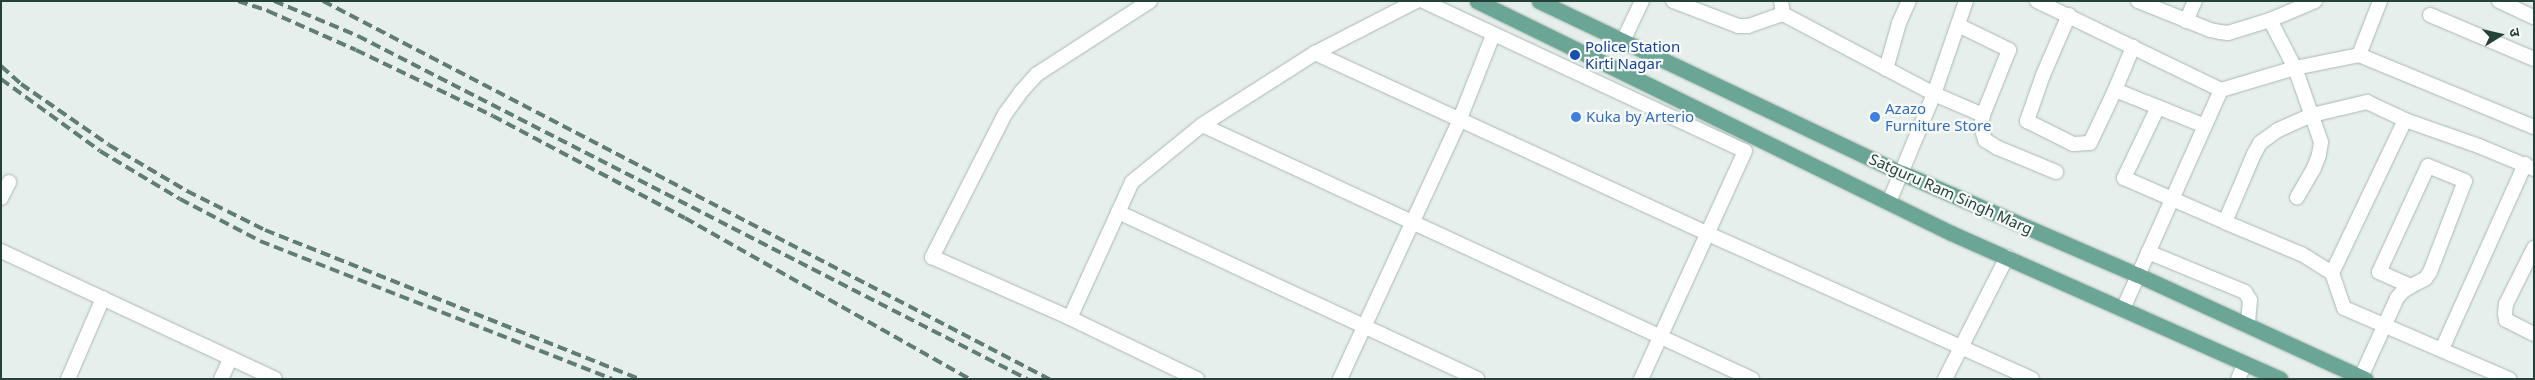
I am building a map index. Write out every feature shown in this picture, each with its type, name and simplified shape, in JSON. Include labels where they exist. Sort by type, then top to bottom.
[{"type":"main road","name":"Satguru Ram Singh Marg","points":[[1477,1],[1889,202],[2006,257],[2280,379]]},
{"type":"main road","name":"Satguru Ram Singh Marg","points":[[1539,1],[1902,174],[2138,275],[2363,378]]},
{"type":"street","points":[[1150,1],[1038,74],[1021,92],[1005,114],[932,257],[1070,318],[1197,379]]},
{"type":"street","points":[[1070,318],[1132,182],[1202,125],[1315,54],[1416,1]]},
{"type":"street","points":[[1423,1],[1744,151]]},
{"type":"street","points":[[1623,41],[1642,1]]},
{"type":"street","points":[[1673,1],[1738,26],[1748,26],[1782,8],[1886,69],[1934,94],[1983,115]]},
{"type":"street","points":[[1886,69],[1899,23],[1909,1]]},
{"type":"street","points":[[1889,202],[1934,94],[1966,1]]},
{"type":"street","points":[[2037,1],[2221,90],[2295,68],[2360,55],[2534,127]]},
{"type":"street","points":[[2138,1],[2210,30],[2228,32],[2270,20],[2315,1]]},
{"type":"street","points":[[2186,21],[2195,1]]},
{"type":"street","points":[[2360,55],[2380,1]]},
{"type":"street","points":[[2499,1],[2534,17]]},
{"type":"street","points":[[2069,15],[2040,83],[2027,121],[2073,144],[2090,143],[2133,47]]},
{"type":"street","points":[[2430,15],[2534,59]]},
{"type":"street","points":[[2270,20],[2295,68],[2321,142],[2319,156],[2297,197]]},
{"type":"street","points":[[1958,24],[2009,50],[1983,115],[1981,126],[1986,140],[1998,148],[2056,172]]},
{"type":"street","points":[[1340,379],[1459,121],[1493,34]]},
{"type":"street","points":[[1315,54],[1706,234],[2032,379]]},
{"type":"street","points":[[2115,90],[2205,126]]},
{"type":"street","points":[[2123,309],[2171,198],[2221,90]]},
{"type":"street","points":[[2225,222],[2260,143],[2278,130],[2312,115],[2367,102],[2405,120],[2529,166],[2442,349]]},
{"type":"street","points":[[2158,107],[2124,178],[2301,254],[2332,273],[2344,308],[2509,379]]},
{"type":"street","points":[[2332,273],[2405,120]]},
{"type":"street","points":[[1202,125],[1752,379]]},
{"type":"street","points":[[1641,379],[1752,136]]},
{"type":"street","points":[[2363,378],[2396,298],[2411,286],[2424,279],[2430,272],[2465,181],[2428,166],[2379,272],[2411,286]]},
{"type":"street","points":[[1,198],[9,182]]},
{"type":"street","points":[[1118,212],[1477,379]]},
{"type":"street","points":[[2534,248],[2506,304],[2505,314],[2506,320],[2534,334]]},
{"type":"street","points":[[1,252],[275,379]]},
{"type":"street","points":[[2148,252],[2245,292],[2250,300],[2248,324]]},
{"type":"street","points":[[1946,379],[2006,257]]},
{"type":"street","points":[[68,379],[103,298]]},
{"type":"street","points":[[221,379],[231,358]]},
{"type":"street","points":[[2238,379],[2246,363]]},
{"type":"railway","points":[[238,1],[268,11],[356,50],[493,116],[685,218],[969,379]]},
{"type":"railway","points":[[274,1],[358,36],[1027,379]]},
{"type":"railway","points":[[323,1],[1049,379]]},
{"type":"railway","points":[[1,66],[21,84],[109,145],[187,191],[265,230],[640,379]]},
{"type":"railway","points":[[1,79],[100,151],[180,199],[260,241],[612,379]]},
{"type":"place","name":"Police Station Kirti Nagar","points":[[1575,55]]},
{"type":"place","name":"Kuka by Arterio","points":[[1576,117]]},
{"type":"place","name":"Azazo Furniture Store","points":[[1875,117]]}]
